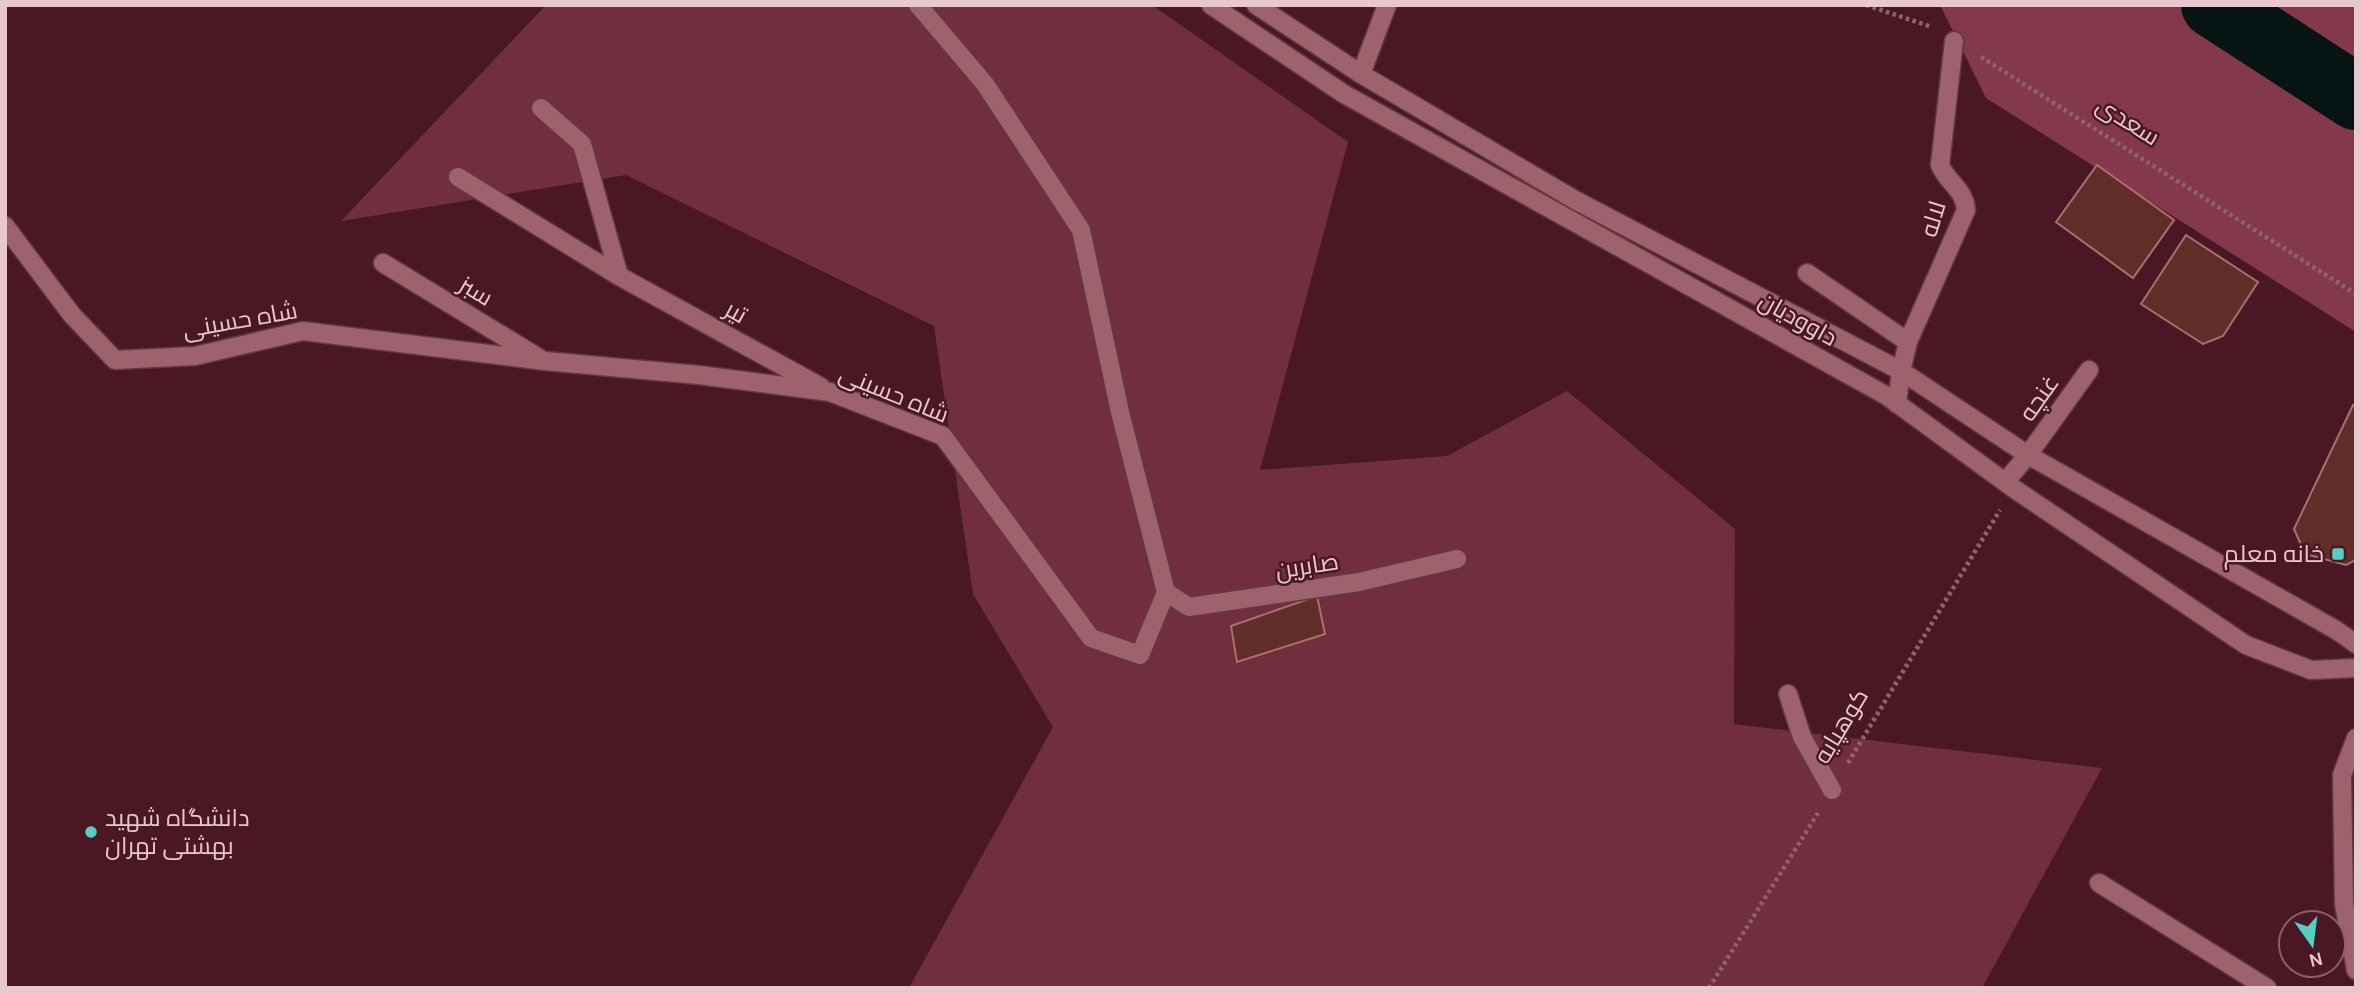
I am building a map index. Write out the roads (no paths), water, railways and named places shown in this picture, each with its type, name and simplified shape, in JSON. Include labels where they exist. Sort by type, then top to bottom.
[{"type":"street","points":[[918,5],[985,84],[1081,230],[1120,412],[1166,592]]},
{"type":"street","name":"داوودیان","points":[[1210,5],[1344,94],[1887,396],[2009,485],[2246,645],[2311,670],[2356,668]]},
{"type":"street","name":"داوودیان","points":[[1256,5],[1361,74],[1575,200],[1901,371],[2028,455],[2336,629],[2356,644]]},
{"type":"street","points":[[1361,74],[1387,5]]},
{"type":"street","name":"لاله","points":[[1897,404],[1908,342],[1966,210],[1965,198],[1940,165],[1954,41]]},
{"type":"street","points":[[541,108],[582,144],[619,276]]},
{"type":"street","name":"تیر","points":[[458,177],[619,276],[830,392]]},
{"type":"street","name":"شاه حسینی","points":[[5,226],[72,315],[115,360],[195,356],[303,331],[830,392],[943,436],[1091,638],[1140,655],[1166,592]]},
{"type":"street","name":"سبز","points":[[383,263],[545,361]]},
{"type":"street","points":[[1807,273],[1908,342]]},
{"type":"street","name":"غنچه","points":[[2009,485],[2089,370]]},
{"type":"street","name":"صابرین","points":[[1166,592],[1189,607],[1359,582],[1457,559]]},
{"type":"street","points":[[1788,694],[1802,737],[1832,790]]},
{"type":"street","points":[[2356,738],[2342,775],[2344,904],[2356,970]]},
{"type":"street","points":[[2099,883],[2267,988]]},
{"type":"waterway","points":[[2214,5],[2356,97]]},
{"type":"place","name":"خانه معلم","points":[[2338,554]]},
{"type":"place","name":"دانشگاه شهید بهشتی تهران","points":[[91,832]]}]
